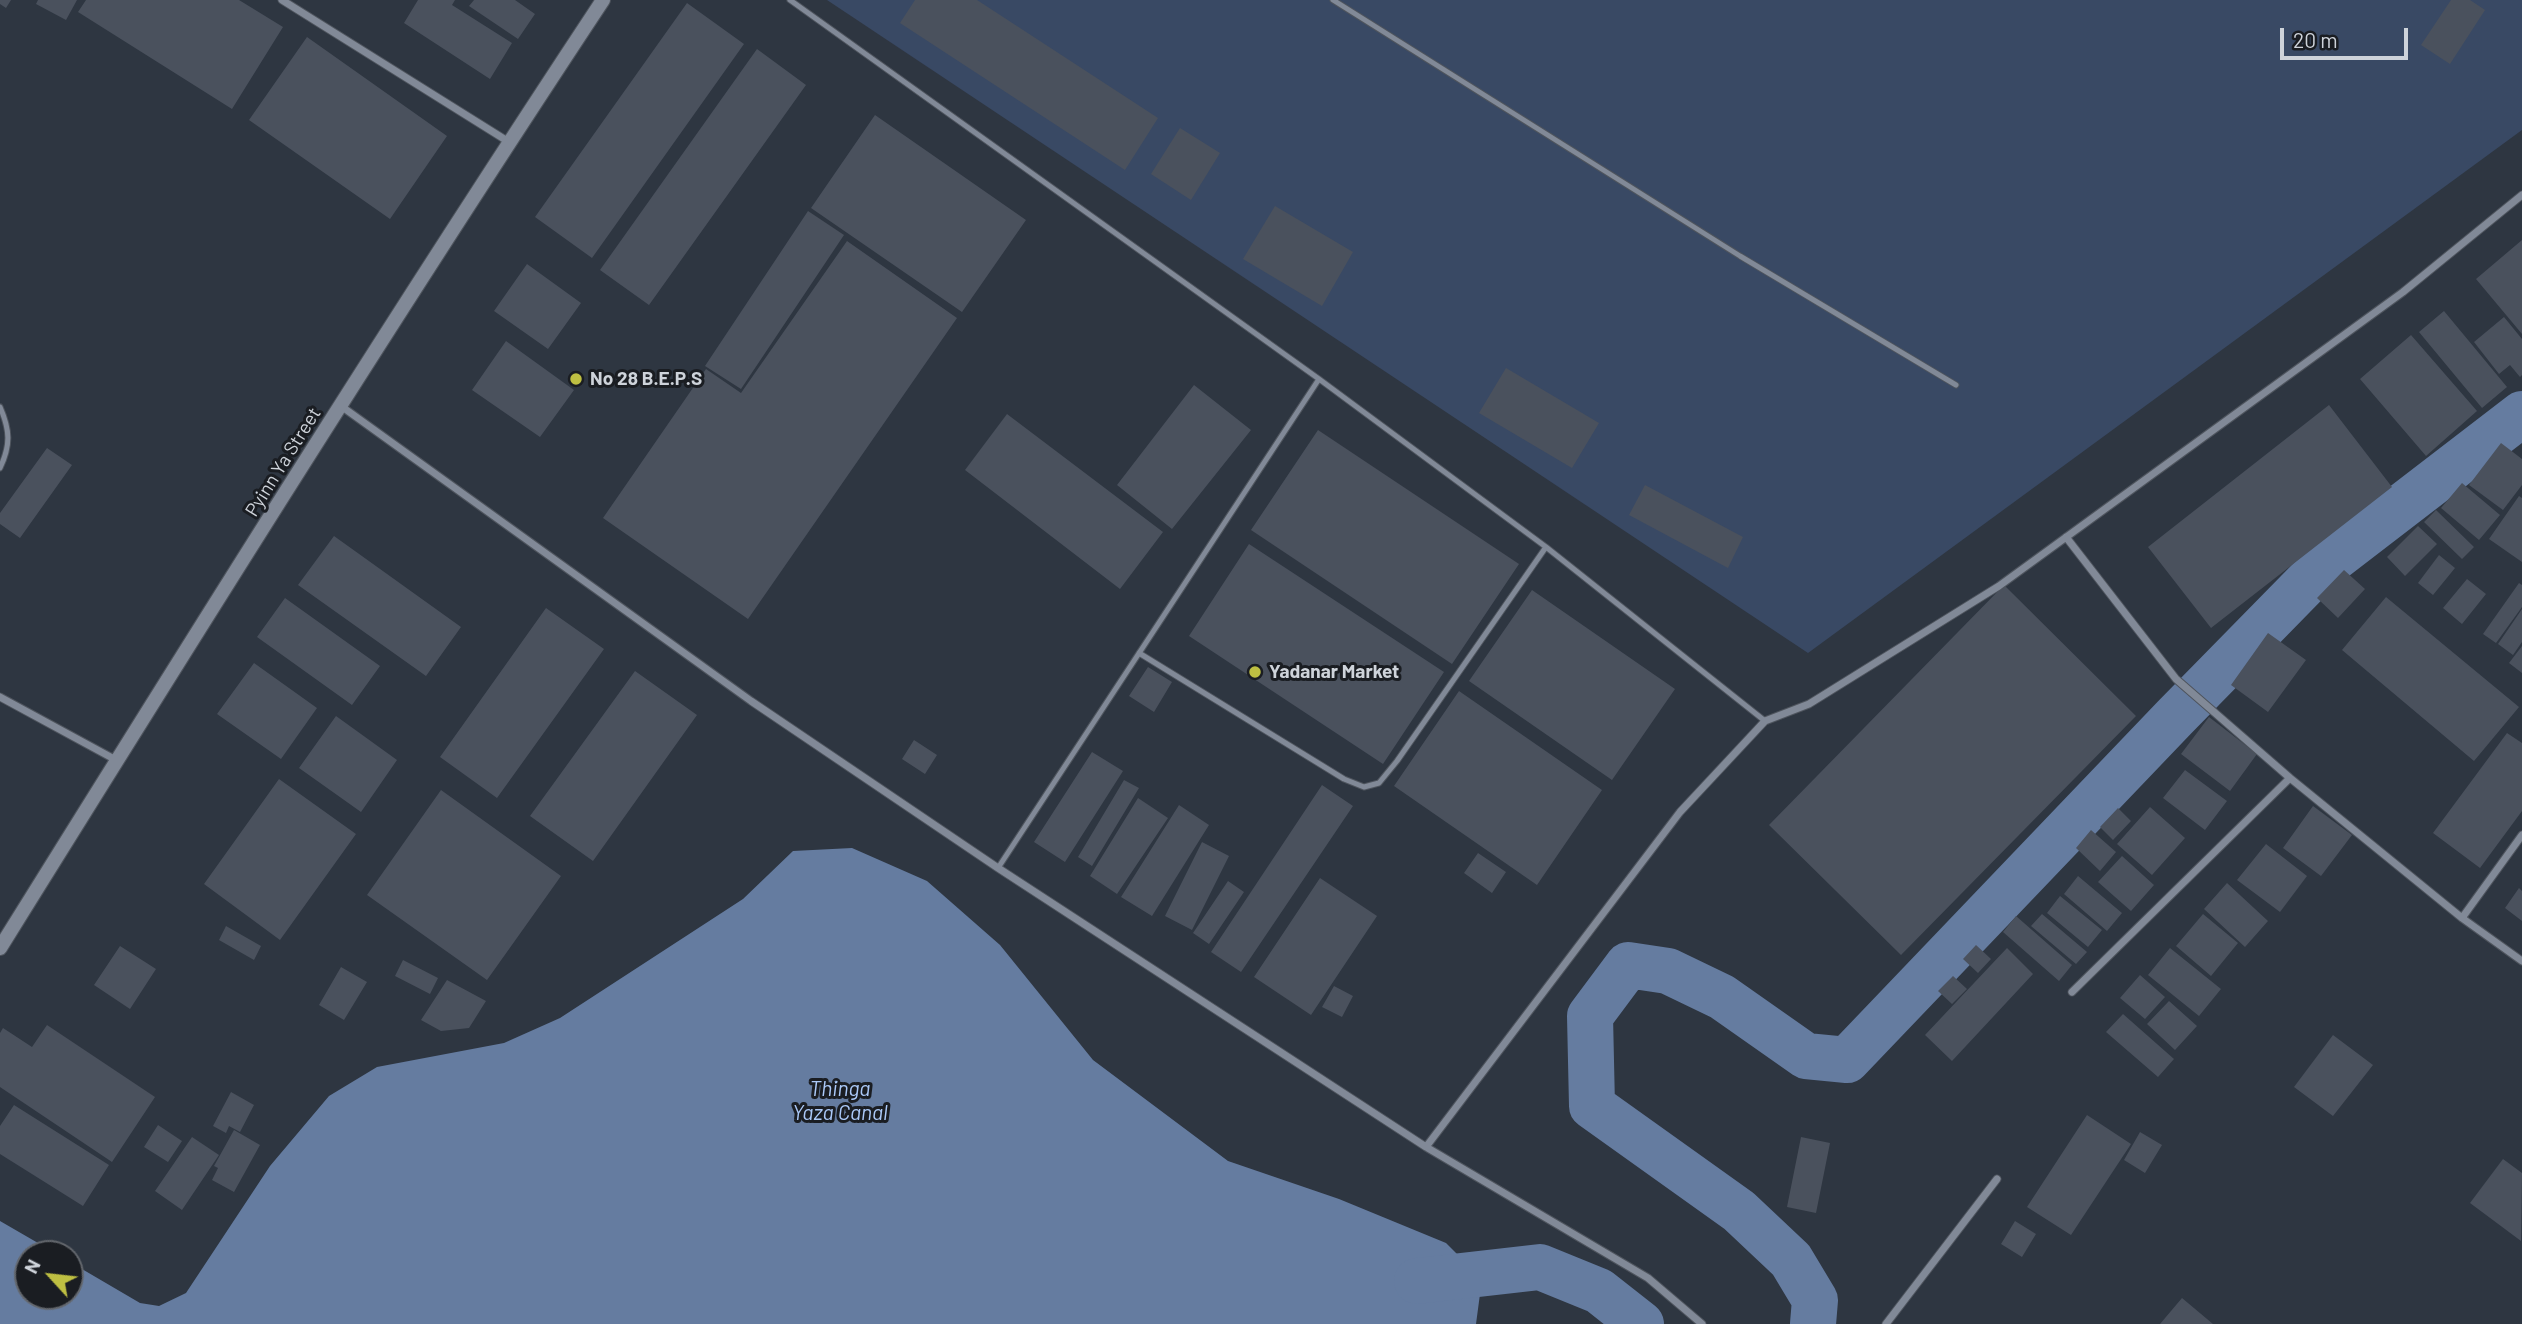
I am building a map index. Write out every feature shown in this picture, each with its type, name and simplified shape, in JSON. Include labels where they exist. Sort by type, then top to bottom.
[{"type":"main road","name":"Pyinn Ya Street","points":[[0,948],[341,406],[603,0]]},
{"type":"street","points":[[282,0],[509,142]]},
{"type":"street","points":[[1426,1147],[1680,812],[1765,722],[1809,704],[1999,586],[2403,292],[2522,195]]},
{"type":"street","points":[[341,406],[751,701],[998,868],[1426,1147],[1648,1278],[1702,1324]]},
{"type":"street","points":[[2066,537],[2176,679],[2290,778],[2462,918],[2522,961]]},
{"type":"street","points":[[0,697],[117,761]]},
{"type":"street","points":[[2072,992],[2290,778]]},
{"type":"street","points":[[2462,918],[2522,835]]},
{"type":"street","points":[[1886,1324],[1997,1179]]},
{"type":"lane","points":[[790,0],[1319,379],[1546,547],[1765,722]]},
{"type":"lane","points":[[1333,0],[1728,248],[1956,386]]},
{"type":"lane","points":[[998,868],[1319,379]]},
{"type":"lane","points":[[0,407],[9,427],[6,455],[0,468]]},
{"type":"lane","points":[[1139,653],[1344,779],[1364,788],[1379,783],[1397,761],[1546,547]]},
{"type":"shaded area","points":[[827,0],[2522,0],[2522,130],[1808,653]]},
{"type":"water","name":"Thinga Yaza Canal","points":[[852,848],[927,881],[1000,945],[1093,1060],[1228,1161],[1339,1199],[1446,1243],[1482,1279],[1476,1324],[0,1324],[0,1221],[33,1240],[14,1240],[14,1310],[84,1310],[84,1270],[140,1303],[159,1306],[186,1293],[270,1166],[329,1096],[377,1067],[504,1043],[560,1018],[743,899],[793,851]]},
{"type":"building","points":[[0,0],[11,0],[6,8],[0,4]]},
{"type":"building","points":[[38,0],[77,0],[66,20],[36,4]]},
{"type":"building","points":[[86,0],[239,0],[283,27],[232,109],[78,12]]},
{"type":"building","points":[[418,0],[455,0],[452,5],[512,43],[490,79],[404,23]]},
{"type":"building","points":[[474,0],[515,0],[535,14],[518,39],[469,6]]},
{"type":"building","points":[[915,0],[977,0],[1158,118],[1125,170],[900,23]]},
{"type":"building","points":[[2451,0],[2470,0],[2485,10],[2450,64],[2421,45]]},
{"type":"building","points":[[687,3],[744,44],[592,258],[535,217]]},
{"type":"building","points":[[307,37],[447,136],[390,219],[249,120]]},
{"type":"building","points":[[757,49],[806,85],[649,305],[600,270]]},
{"type":"building","points":[[875,115],[1026,220],[962,312],[811,208]]},
{"type":"building","points":[[1180,128],[1220,153],[1191,200],[1151,174]]},
{"type":"building","points":[[1275,206],[1353,252],[1322,306],[1243,259]]},
{"type":"building","points":[[808,211],[844,235],[741,389],[705,366]]},
{"type":"building","points":[[2522,240],[2522,334],[2476,279]]},
{"type":"building","points":[[847,241],[957,318],[748,619],[603,518],[706,369],[741,393]]},
{"type":"building","points":[[527,264],[581,303],[548,349],[494,311]]},
{"type":"building","points":[[2444,311],[2507,387],[2482,408],[2419,332]]},
{"type":"building","points":[[2504,317],[2522,339],[2520,377],[2510,365],[2499,374],[2474,342]]},
{"type":"building","points":[[2411,335],[2477,411],[2426,456],[2360,379]]},
{"type":"building","points":[[506,341],[574,390],[540,437],[472,390]]},
{"type":"building","points":[[1506,368],[1599,423],[1572,468],[1479,413]]},
{"type":"building","points":[[1194,385],[1251,430],[1172,529],[1117,485]]},
{"type":"building","points":[[2329,405],[2392,487],[2211,628],[2148,547]]},
{"type":"building","points":[[1007,414],[1163,532],[1120,589],[965,470]]},
{"type":"building","points":[[1318,430],[1519,564],[1452,664],[1251,530]]},
{"type":"building","points":[[2501,443],[2522,459],[2522,485],[2503,510],[2469,485]]},
{"type":"building","points":[[47,448],[72,465],[20,538],[0,524],[0,513]]},
{"type":"building","points":[[2462,483],[2500,515],[2479,540],[2441,508]]},
{"type":"building","points":[[1645,485],[1743,537],[1728,568],[1629,515]]},
{"type":"building","points":[[2519,496],[2522,498],[2522,562],[2489,539]]},
{"type":"building","points":[[2436,510],[2474,547],[2462,559],[2424,522]]},
{"type":"building","points":[[2418,526],[2437,544],[2405,576],[2387,557]]},
{"type":"building","points":[[334,536],[461,627],[426,676],[298,585]]},
{"type":"building","points":[[1249,544],[1444,672],[1383,764],[1189,636]]},
{"type":"building","points":[[2439,555],[2455,568],[2433,595],[2418,583]]},
{"type":"building","points":[[2344,570],[2365,589],[2338,618],[2317,598]]},
{"type":"building","points":[[2467,579],[2486,594],[2462,624],[2443,608]]},
{"type":"building","points":[[2519,583],[2522,585],[2522,607],[2496,643],[2483,634]]},
{"type":"building","points":[[2004,585],[2136,716],[1901,955],[1769,825]]},
{"type":"building","points":[[1532,590],[1675,689],[1612,780],[1469,681]]},
{"type":"building","points":[[2386,597],[2519,707],[2474,761],[2342,650]]},
{"type":"building","points":[[285,598],[380,666],[352,705],[257,637]]},
{"type":"building","points":[[546,608],[604,649],[497,798],[440,757]]},
{"type":"building","points":[[2522,609],[2522,642],[2513,655],[2498,644]]},
{"type":"building","points":[[2268,633],[2306,660],[2268,712],[2231,685]]},
{"type":"building","points":[[2522,646],[2522,673],[2509,663]]},
{"type":"building","points":[[254,663],[317,708],[281,759],[217,714]]},
{"type":"building","points":[[1148,667],[1172,682],[1154,712],[1129,696]]},
{"type":"building","points":[[635,671],[697,715],[593,861],[530,816]]},
{"type":"building","points":[[1459,691],[1602,790],[1537,885],[1394,786]]},
{"type":"building","points":[[336,716],[397,760],[361,812],[299,768]]},
{"type":"building","points":[[2209,717],[2257,754],[2230,791],[2181,754]]},
{"type":"building","points":[[2507,733],[2522,743],[2522,811],[2480,868],[2433,833]]},
{"type":"building","points":[[914,740],[937,755],[925,774],[902,759]]},
{"type":"building","points":[[1092,752],[1123,771],[1065,862],[1034,842]]},
{"type":"building","points":[[2185,770],[2227,801],[2205,830],[2163,798]]},
{"type":"building","points":[[279,779],[356,834],[280,940],[204,884]]},
{"type":"building","points":[[1124,780],[1139,788],[1092,866],[1078,857]]},
{"type":"building","points":[[1322,785],[1353,806],[1241,972],[1211,952]]},
{"type":"building","points":[[441,790],[561,876],[487,980],[367,895]]},
{"type":"building","points":[[1138,798],[1168,818],[1117,894],[1090,876]]},
{"type":"building","points":[[1179,805],[1209,825],[1152,916],[1121,897]]},
{"type":"building","points":[[2313,806],[2352,835],[2321,876],[2283,848]]},
{"type":"building","points":[[2150,807],[2185,838],[2152,875],[2117,844]]},
{"type":"building","points":[[2118,808],[2131,821],[2113,840],[2100,827]]},
{"type":"building","points":[[2091,830],[2116,852],[2100,871],[2076,848]]},
{"type":"building","points":[[1202,842],[1229,856],[1192,930],[1165,916]]},
{"type":"building","points":[[2266,844],[2307,876],[2280,912],[2237,880]]},
{"type":"building","points":[[1478,853],[1506,872],[1492,893],[1464,873]]},
{"type":"building","points":[[2122,856],[2154,885],[2131,911],[2098,882]]},
{"type":"building","points":[[2078,876],[2122,913],[2107,931],[2064,894]]},
{"type":"building","points":[[1320,878],[1377,916],[1311,1015],[1254,977]]},
{"type":"building","points":[[1228,881],[1244,892],[1209,944],[1193,933]]},
{"type":"building","points":[[2227,883],[2268,921],[2245,947],[2204,909]]},
{"type":"building","points":[[2519,888],[2522,891],[2522,921],[2505,908]]},
{"type":"building","points":[[2060,896],[2102,930],[2088,947],[2047,913]]},
{"type":"building","points":[[2042,914],[2087,952],[2076,964],[2031,926]]},
{"type":"building","points":[[2203,914],[2238,943],[2211,976],[2176,946]]},
{"type":"building","points":[[2016,916],[2072,965],[2059,981],[2003,932]]},
{"type":"building","points":[[226,926],[261,946],[254,960],[219,940]]},
{"type":"building","points":[[1976,945],[1991,959],[1978,973],[1963,959]]},
{"type":"building","points":[[120,946],[156,969],[130,1009],[94,985]]},
{"type":"building","points":[[2007,948],[2033,974],[1952,1061],[1925,1035]]},
{"type":"building","points":[[2170,948],[2221,989],[2199,1016],[2148,975]]},
{"type":"building","points":[[403,960],[438,978],[430,994],[395,976]]},
{"type":"building","points":[[341,967],[367,982],[344,1020],[319,1005]]},
{"type":"building","points":[[2140,975],[2165,997],[2145,1019],[2120,998]]},
{"type":"building","points":[[1953,976],[1967,989],[1952,1004],[1938,991]]},
{"type":"building","points":[[447,980],[486,1001],[469,1028],[441,1031],[421,1020]]},
{"type":"building","points":[[1334,986],[1353,996],[1342,1017],[1322,1007]]},
{"type":"building","points":[[2169,1001],[2197,1026],[2175,1050],[2147,1024]]},
{"type":"building","points":[[2123,1014],[2174,1059],[2158,1077],[2106,1032]]},
{"type":"building","points":[[47,1025],[155,1097],[112,1162],[0,1087],[0,1033],[3,1028],[32,1047]]},
{"type":"building","points":[[2333,1035],[2373,1065],[2333,1116],[2294,1087]]},
{"type":"building","points":[[231,1092],[254,1105],[240,1132],[229,1126],[226,1133],[213,1126]]},
{"type":"building","points":[[14,1105],[109,1165],[83,1206],[0,1154],[0,1126]]},
{"type":"building","points":[[2087,1115],[2131,1144],[2071,1235],[2027,1207]]},
{"type":"building","points":[[158,1125],[182,1141],[168,1162],[144,1147]]},
{"type":"building","points":[[234,1130],[260,1145],[234,1192],[212,1180],[218,1168],[214,1166]]},
{"type":"building","points":[[2140,1132],[2162,1145],[2145,1173],[2124,1160]]},
{"type":"building","points":[[192,1137],[219,1155],[182,1210],[155,1191]]},
{"type":"building","points":[[1801,1137],[1830,1143],[1816,1213],[1787,1207]]},
{"type":"building","points":[[2503,1159],[2522,1173],[2521,1241],[2470,1203]]},
{"type":"building","points":[[2015,1221],[2036,1234],[2022,1257],[2001,1244]]},
{"type":"building","points":[[2182,1298],[2213,1324],[2160,1324]]},
{"type":"waterway","points":[[1813,1324],[1815,1300],[1791,1260],[1739,1211],[1592,1106],[1590,1016],[1628,965],[1668,971],[1722,997],[1806,1056],[1847,1060],[2319,570],[2522,414]]},
{"type":"waterway","points":[[1417,1281],[1540,1267],[1599,1291],[1641,1324]]},
{"type":"place","name":"No 28 B.E.P.S","points":[[576,379]]},
{"type":"place","name":"Yadanar Market","points":[[1255,672]]}]
